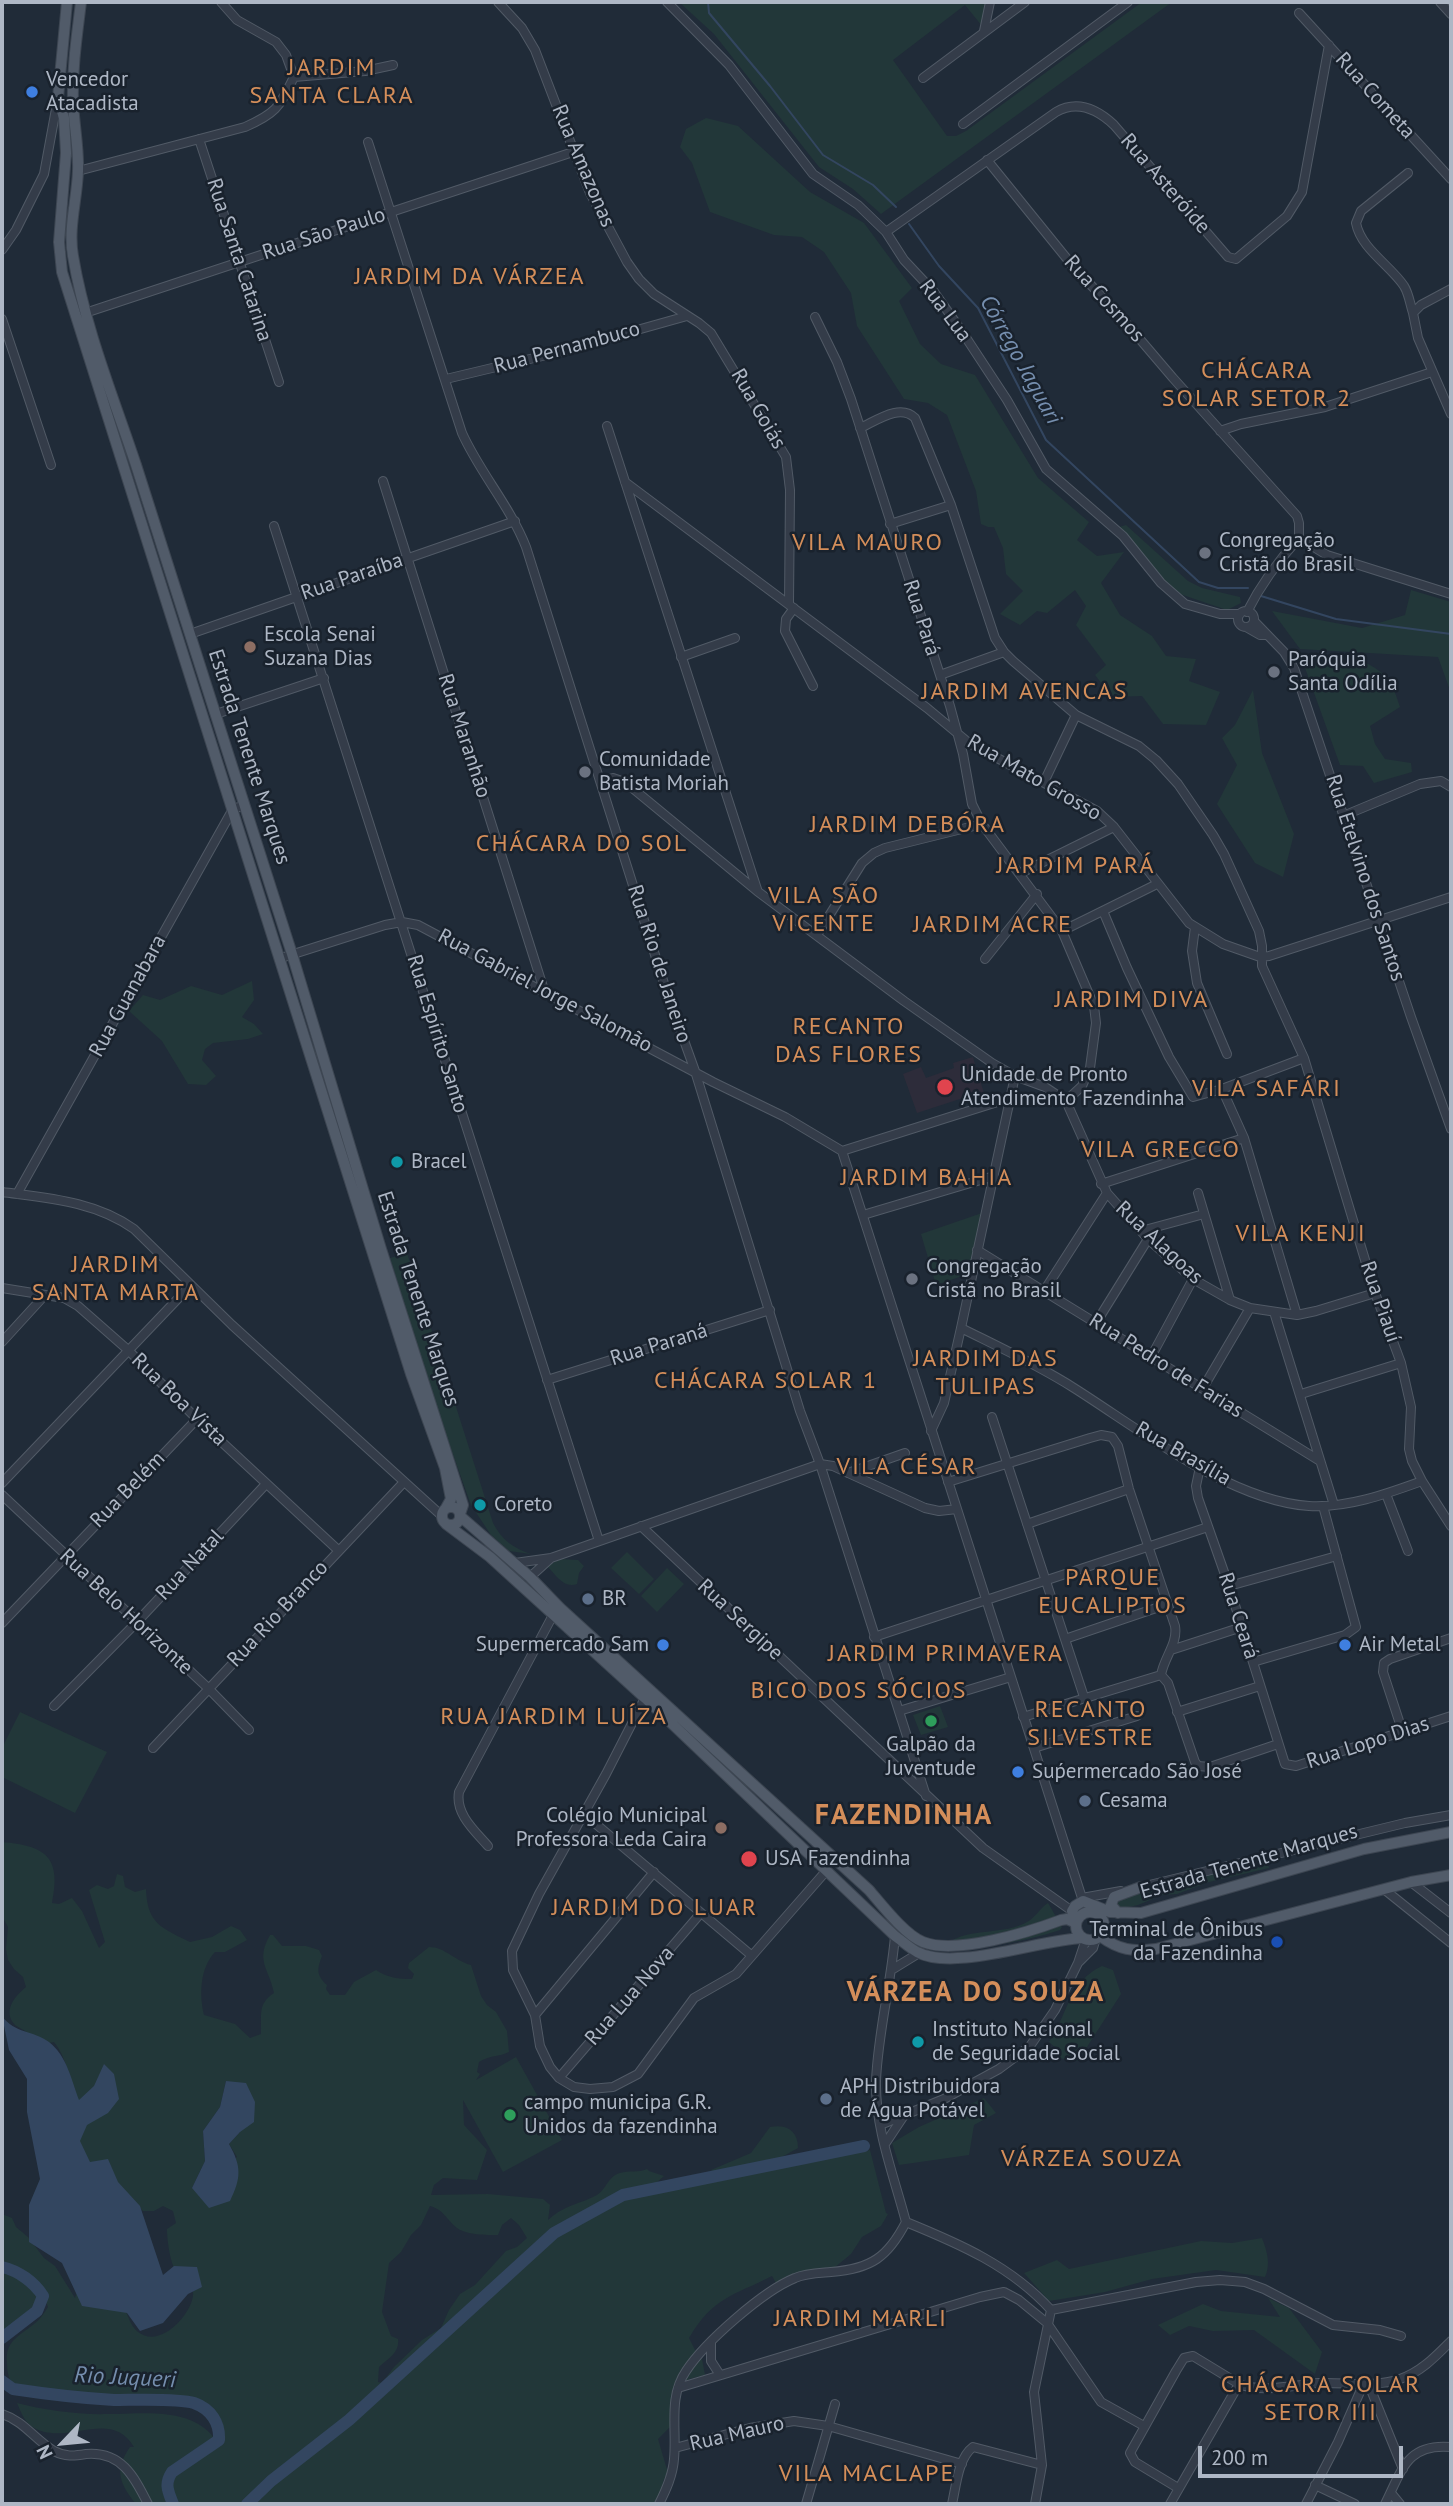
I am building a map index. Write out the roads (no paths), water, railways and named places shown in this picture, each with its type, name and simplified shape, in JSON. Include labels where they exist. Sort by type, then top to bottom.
[{"type":"main road","name":"Estrada Tenente Marques","points":[[67,2],[58,99],[64,118],[65,153],[60,257],[62,272],[407,1361],[445,1468],[451,1499],[445,1514]]},
{"type":"main road","name":"Estrada Tenente Marques","points":[[81,2],[73,63],[78,171],[72,251],[86,313],[292,954],[381,1249],[463,1505],[460,1515],[869,1890],[903,1928],[922,1942],[938,1945],[1001,1939],[1097,1910],[1141,1913],[1363,1849],[1451,1832]]},
{"type":"main road","points":[[453,1507],[460,1515],[454,1525],[445,1514],[453,1507]]},
{"type":"main road","points":[[445,1514],[645,1698],[895,1936],[919,1954],[953,1958],[995,1954],[1064,1939],[1091,1938],[1104,1928],[1097,1910]]},
{"type":"main road","points":[[503,1568],[521,1581],[530,1577]]},
{"type":"main road","points":[[1082,1900],[1075,1906],[1077,1933],[1128,1950],[1156,1949],[1411,1882],[1451,1875]]},
{"type":"main road","points":[[1118,1913],[1112,1907],[1114,1897],[1141,1887]]},
{"type":"main road","name":"Estrada Tenente Marques","points":[[1082,1900],[1097,1910]]},
{"type":"street","points":[[221,2],[237,20],[281,47],[294,77]]},
{"type":"street","name":"Rua Amazonas","points":[[498,2],[522,28],[536,50],[573,152],[603,218],[633,271],[654,294],[687,316]]},
{"type":"street","name":"Rua Lua","points":[[667,2],[729,65],[813,174],[858,205],[886,232],[904,260],[934,292],[973,347],[1046,469],[1122,536],[1172,594],[1185,604],[1245,619]]},
{"type":"street","points":[[985,31],[990,2]]},
{"type":"street","points":[[923,78],[1025,2]]},
{"type":"street","points":[[963,124],[1128,2]]},
{"type":"street","points":[[1440,2],[1451,14]]},
{"type":"street","name":"Rua Cometa","points":[[1299,13],[1451,179]]},
{"type":"street","name":"Rua Asteróide","points":[[886,232],[1065,107],[1079,106],[1095,111],[1114,125],[1228,257],[1236,259],[1287,216],[1302,192],[1329,45]]},
{"type":"street","points":[[294,77],[365,71],[393,65]]},
{"type":"street","points":[[78,171],[245,127],[270,116],[294,77]]},
{"type":"street","points":[[2,250],[16,230],[44,174],[58,99]]},
{"type":"street","name":"Rua Santa Catarina","points":[[199,139],[279,382]]},
{"type":"street","name":"Rua Rio de Janeiro","points":[[369,142],[468,445],[515,521],[531,562],[668,996],[695,1071],[800,1411],[820,1464],[926,1796]]},
{"type":"street","name":"Rua São Paulo","points":[[76,317],[573,152]]},
{"type":"street","name":"Rua Cosmos","points":[[987,160],[1072,265],[1297,516],[1299,538]]},
{"type":"street","points":[[1408,173],[1362,211],[1356,223],[1360,235],[1405,287],[1418,338],[1451,414]]},
{"type":"street","points":[[1413,313],[1421,305],[1451,289]]},
{"type":"street","name":"Rua Pernambuco","points":[[446,379],[555,354],[687,316]]},
{"type":"street","name":"Rua Goiás","points":[[687,316],[705,326],[716,339],[786,457],[790,490],[791,610],[785,624],[786,635],[813,686]]},
{"type":"street","name":"Rua Pará","points":[[816,317],[837,362],[860,428],[940,675],[958,733],[972,804],[982,824],[1037,894],[1062,931],[1091,997],[1096,1023],[1090,1068],[1087,1079],[1078,1092],[1066,1101]]},
{"type":"street","points":[[2,319],[51,465]]},
{"type":"street","points":[[1220,431],[1241,424],[1325,407],[1432,372]]},
{"type":"street","points":[[860,428],[895,413],[908,413],[915,418],[951,505],[991,627],[1004,652],[940,675]]},
{"type":"street","points":[[607,426],[757,891]]},
{"type":"street","name":"Rua Maranhão","points":[[383,481],[544,990]]},
{"type":"street","name":"Rua Mato Grosso","points":[[625,482],[791,610],[986,753],[1097,811],[1114,827],[1182,915],[1195,927],[1223,944],[1260,957]]},
{"type":"street","points":[[890,524],[951,505]]},
{"type":"street","name":"Rua Paraíba","points":[[190,634],[515,521]]},
{"type":"street","name":"Rua Espírito Santo","points":[[274,526],[599,1541]]},
{"type":"street","points":[[1245,619],[1259,590],[1280,558],[1299,538],[1327,555],[1451,594]]},
{"type":"street","name":"Rua Etelvino dos Santos","points":[[1245,619],[1260,635],[1266,635],[1284,652],[1294,668],[1451,1129]]},
{"type":"street","points":[[681,657],[735,638]]},
{"type":"street","name":"Rua Piauí","points":[[1004,652],[1076,715],[1139,746],[1156,760],[1178,784],[1213,835],[1240,887],[1259,931],[1262,946],[1260,957],[1274,997],[1304,1058],[1375,1293],[1401,1363],[1411,1407],[1409,1449],[1422,1481],[1451,1526]]},
{"type":"street","points":[[216,714],[324,678]]},
{"type":"street","points":[[1044,782],[1076,715]]},
{"type":"street","points":[[600,781],[613,778],[625,782],[757,891],[904,1001],[992,1063],[1015,1076],[1045,1087],[1066,1101]]},
{"type":"street","points":[[1343,816],[1420,784],[1441,781],[1451,787]]},
{"type":"street","points":[[233,809],[244,805]]},
{"type":"street","name":"Rua Guanabara","points":[[17,1194],[233,809]]},
{"type":"street","points":[[817,935],[862,863],[874,853],[982,824]]},
{"type":"street","points":[[1021,873],[1114,827]]},
{"type":"street","points":[[732,870],[742,866],[747,860]]},
{"type":"street","points":[[1062,931],[1157,884]]},
{"type":"street","points":[[985,959],[1037,894]]},
{"type":"street","points":[[1260,957],[1277,955],[1451,897]]},
{"type":"street","points":[[1103,911],[1164,1046],[1193,1097],[1304,1058]]},
{"type":"street","points":[[281,958],[402,922]]},
{"type":"street","name":"Rua Gabriel Jorge Salomão","points":[[402,922],[434,932],[842,1150]]},
{"type":"street","points":[[1195,927],[1192,951],[1197,983],[1227,1054]]},
{"type":"street","points":[[931,1431],[943,1403],[961,1328],[1015,1076]]},
{"type":"street","points":[[1222,1089],[1244,1138],[1297,1315]]},
{"type":"street","points":[[1010,1098],[842,1150],[1082,1900],[1405,1823],[1451,1815]]},
{"type":"street","name":"Rua Alagoas","points":[[1066,1101],[1107,1193],[1141,1231],[1193,1279],[1250,1308],[1297,1315],[1375,1293]]},
{"type":"street","points":[[1101,1184],[1244,1138]]},
{"type":"street","points":[[863,1215],[994,1176]]},
{"type":"street","points":[[2,1192],[91,1207],[119,1218],[134,1229],[404,1482],[445,1514]]},
{"type":"street","points":[[1044,1291],[1107,1193]]},
{"type":"street","points":[[1198,1193],[1230,1300]]},
{"type":"street","points":[[1141,1231],[1204,1214]]},
{"type":"street","points":[[1096,1323],[1149,1239]]},
{"type":"street","name":"Rua Pedro de Farias","points":[[976,1250],[1320,1461]]},
{"type":"street","points":[[1151,1357],[1193,1279]]},
{"type":"street","points":[[2,1483],[191,1285]]},
{"type":"street","name":"Rua Boa Vista","points":[[2,1288],[64,1298],[78,1306],[128,1350],[197,1419],[338,1550]]},
{"type":"street","points":[[2,1342],[44,1296]]},
{"type":"street","points":[[1203,1388],[1250,1308]]},
{"type":"street","name":"Rua Paraná","points":[[548,1380],[770,1310]]},
{"type":"street","points":[[1274,1312],[1334,1505]]},
{"type":"street","name":"Rua Brasília","points":[[961,1328],[1072,1387],[1200,1468],[1277,1500],[1334,1505],[1386,1494],[1422,1481]]},
{"type":"street","points":[[1301,1394],[1401,1363]]},
{"type":"street","points":[[992,1416],[1084,1697]]},
{"type":"street","name":"Rua Belém","points":[[2,1623],[197,1419]]},
{"type":"street","points":[[948,1482],[1101,1435],[1107,1435],[1115,1441],[1176,1632],[1161,1675]]},
{"type":"street","points":[[848,1473],[905,1454]]},
{"type":"street","points":[[515,1563],[551,1558],[820,1464],[848,1473],[925,1508],[939,1511],[957,1509]]},
{"type":"street","name":"Rua Ceará","points":[[1200,1468],[1197,1492],[1285,1764]]},
{"type":"street","name":"Rua Rio Branco","points":[[153,1748],[404,1482]]},
{"type":"street","name":"Rua Natal","points":[[54,1706],[266,1484]]},
{"type":"street","points":[[1027,1524],[1129,1489]]},
{"type":"street","points":[[1386,1494],[1408,1551]]},
{"type":"street","name":"Rua Belo Horizonte","points":[[2,1495],[208,1688],[249,1730]]},
{"type":"street","points":[[1253,1662],[1350,1633],[1356,1627],[1323,1506]]},
{"type":"street","name":"Rua Sergipe","points":[[641,1527],[926,1796],[1009,1868],[1075,1918]]},
{"type":"street","points":[[874,1637],[1208,1527]]},
{"type":"street","points":[[1229,1586],[1337,1556]]},
{"type":"street","points":[[530,1577],[551,1558]]},
{"type":"street","points":[[1065,1639],[1168,1604]]},
{"type":"street","points":[[488,1846],[461,1811],[458,1804],[459,1792],[553,1615]]},
{"type":"street","points":[[1171,1650],[1242,1627]]},
{"type":"street","points":[[1402,1730],[1382,1665],[1386,1661],[1451,1638]]},
{"type":"street","points":[[1023,1717],[1161,1675]]},
{"type":"street","points":[[1161,1675],[1168,1683],[1198,1766],[1210,1767],[1278,1744]]},
{"type":"street","points":[[899,1711],[1010,1677]]},
{"type":"street","points":[[1177,1712],[1261,1686]]},
{"type":"street","points":[[645,1698],[539,1895],[512,1951],[513,1970],[535,2015],[540,2046],[550,2067],[559,2078],[574,2087],[590,2089],[613,2087],[630,2080],[645,2067],[694,1998],[736,1974],[827,1870]]},
{"type":"street","name":"Rua Lopo Dias","points":[[1285,1764],[1296,1766],[1451,1716]]},
{"type":"street","points":[[1034,1748],[1137,1717]]},
{"type":"street","points":[[584,1814],[751,1955]]},
{"type":"street","points":[[535,2015],[654,1872]]},
{"type":"street","points":[[1411,1882],[1451,1913]]},
{"type":"street","points":[[1385,1890],[1451,1943]]},
{"type":"street","name":"Rua Lua Nova","points":[[559,2078],[700,1914]]},
{"type":"street","points":[[659,2504],[673,2469],[674,2417],[678,2388],[687,2369],[711,2342],[748,2309],[787,2282],[806,2274],[843,2271],[872,2263],[890,2248],[906,2222],[880,2125],[877,2069],[893,1969],[895,1936]]},
{"type":"street","points":[[880,2125],[944,2099],[999,2069],[1030,2046],[1055,2010],[1091,1938]]},
{"type":"street","points":[[893,1969],[919,1954]]},
{"type":"street","points":[[885,2144],[903,2117]]},
{"type":"street","points":[[906,2222],[989,2260],[1030,2288],[1051,2310]]},
{"type":"street","points":[[1051,2310],[1196,2282],[1220,2280],[1255,2285],[1333,2325],[1380,2330],[1401,2336]]},
{"type":"street","points":[[678,2388],[998,2292],[1010,2294],[1047,2323],[1096,2397],[1144,2426]]},
{"type":"street","points":[[1035,2504],[1042,2465],[1034,2392],[1051,2310]]},
{"type":"street","points":[[1178,2488],[1135,2462],[1131,2456],[1144,2426],[1187,2356],[1201,2360],[1238,2384],[1255,2388],[1318,2383],[1366,2385],[1398,2380],[1418,2371],[1451,2341]]},
{"type":"street","points":[[711,2342],[711,2361],[720,2375]]},
{"type":"street","points":[[1170,2504],[1238,2384]]},
{"type":"street","points":[[1366,2385],[1404,2469]]},
{"type":"street","points":[[1306,2504],[1366,2385]]},
{"type":"street","points":[[806,2504],[835,2404]]},
{"type":"street","points":[[2,2414],[16,2420],[56,2452],[68,2456],[100,2454],[112,2457],[130,2473],[148,2504]]},
{"type":"street","name":"Rua Mauro","points":[[674,2448],[781,2422],[828,2426],[962,2464]]},
{"type":"street","points":[[1385,2504],[1413,2455],[1425,2447],[1451,2447]]},
{"type":"street","points":[[952,2504],[962,2464],[970,2449],[983,2449],[1042,2465]]},
{"type":"street","points":[[1315,2485],[1355,2504]]},
{"type":"street","points":[[1391,2493],[1400,2504]]},
{"type":"water","points":[[2,2016],[13,2026],[43,2038],[55,2048],[68,2068],[79,2100],[94,2086],[104,2064],[114,2074],[119,2099],[108,2113],[87,2125],[80,2141],[90,2162],[108,2159],[118,2182],[140,2206],[163,2275],[174,2266],[197,2267],[202,2287],[188,2294],[163,2323],[140,2331],[127,2313],[82,2306],[62,2263],[29,2242],[29,2205],[40,2179],[27,2112],[27,2079],[9,2050]]},
{"type":"water","points":[[226,2081],[246,2083],[255,2102],[254,2122],[229,2144],[238,2166],[236,2186],[230,2201],[209,2208],[192,2188],[205,2161],[203,2131],[220,2107]]},
{"type":"waterway","points":[[708,2],[709,13],[823,155],[873,185],[896,207]]},
{"type":"waterway","name":"Córrego Jaguari","points":[[909,224],[939,266],[978,308],[1046,440],[1199,582],[1218,588],[1248,588]]},
{"type":"waterway","name":"Córrego Jaguari","points":[[1261,596],[1336,619],[1451,634]]},
{"type":"waterway","points":[[247,2504],[271,2481],[349,2420],[554,2233],[623,2195],[864,2146]]},
{"type":"waterway","name":"Rio Juqueri","points":[[2,2267],[26,2278],[43,2296],[37,2311],[2,2338]]},
{"type":"waterway","name":"Rio Juqueri","points":[[2,2381],[13,2389],[38,2393],[114,2400],[178,2400],[194,2403],[205,2409],[216,2422],[219,2440],[172,2472],[167,2484],[173,2504]]},
{"type":"place","name":"Vencedor Atacadista","points":[[32,92]]},
{"type":"place","name":"Congregação Cristã do Brasil","points":[[1205,553]]},
{"type":"place","name":"Escola Senai Suzana Dias","points":[[250,647]]},
{"type":"place","name":"Paróquia Santa Odília","points":[[1274,672]]},
{"type":"place","name":"Comunidade Batista Moriah","points":[[585,772]]},
{"type":"place","name":"Unidade de Pronto Atendimento Fazendinha","points":[[945,1087]]},
{"type":"place","name":"Bracel","points":[[397,1162]]},
{"type":"place","name":"Congregação Cristã no Brasil","points":[[912,1279]]},
{"type":"place","name":"Coreto","points":[[480,1505]]},
{"type":"place","name":"BR","points":[[588,1599]]},
{"type":"place","name":"Supermercado Sam","points":[[663,1645]]},
{"type":"place","name":"Air Metal","points":[[1345,1645]]},
{"type":"place","name":"Galpão da Juventude","points":[[931,1721]]},
{"type":"place","name":"Suṕermercado São José","points":[[1018,1772]]},
{"type":"place","name":"Cesama","points":[[1085,1801]]},
{"type":"place","name":"Colégio Municipal Professora Leda Caira","points":[[721,1828]]},
{"type":"place","name":"USA Fazendinha","points":[[749,1859]]},
{"type":"place","name":"Terminal de Ônibus da Fazendinha","points":[[1277,1942]]},
{"type":"place","name":"Instituto Nacional de Seguridade Social","points":[[918,2042]]},
{"type":"place","name":"APH Distribuidora de Água Potável","points":[[826,2099]]},
{"type":"place","name":"campo municipa G.R. Unidos da fazendinha","points":[[510,2115]]},
{"type":"district","name":"JARDIM SANTA CLARA","points":[[332,82]]},
{"type":"district","name":"JARDIM DA VÁRZEA","points":[[470,277]]},
{"type":"district","name":"CHÁCARA SOLAR SETOR 2","points":[[1257,385]]},
{"type":"district","name":"VILA MAURO","points":[[868,543]]},
{"type":"district","name":"JARDIM AVENCAS","points":[[1025,692]]},
{"type":"district","name":"JARDIM DEBÓRA","points":[[908,825]]},
{"type":"district","name":"CHÁCARA DO SOL","points":[[582,844]]},
{"type":"district","name":"JARDIM PARÁ","points":[[1076,866]]},
{"type":"district","name":"VILA SÃO VICENTE","points":[[824,910]]},
{"type":"district","name":"JARDIM ACRE","points":[[993,925]]},
{"type":"district","name":"JARDIM DIVA","points":[[1132,1000]]},
{"type":"district","name":"RECANTO DAS FLORES","points":[[849,1041]]},
{"type":"district","name":"VILA SAFÁRI","points":[[1267,1089]]},
{"type":"district","name":"VILA GRECCO","points":[[1161,1150]]},
{"type":"district","name":"JARDIM BAHIA","points":[[927,1178]]},
{"type":"district","name":"VILA KENJI","points":[[1301,1234]]},
{"type":"district","name":"JARDIM SANTA MARTA","points":[[116,1279]]},
{"type":"district","name":"JARDIM DAS TULIPAS","points":[[986,1373]]},
{"type":"district","name":"CHÁCARA SOLAR 1","points":[[766,1381]]},
{"type":"district","name":"VILA CÉSAR","points":[[907,1467]]},
{"type":"district","name":"PARQUE EUCALIPTOS","points":[[1113,1592]]},
{"type":"district","name":"JARDIM PRIMAVERA","points":[[946,1654]]},
{"type":"district","name":"BICO DOS SÓCIOS","points":[[859,1691]]},
{"type":"district","name":"RUA JARDIM LUÍZA","points":[[554,1717]]},
{"type":"district","name":"RECANTO SILVESTRE","points":[[1091,1724]]},
{"type":"district","name":"FAZENDINHA","points":[[904,1816]]},
{"type":"district","name":"JARDIM DO LUAR","points":[[655,1908]]},
{"type":"district","name":"VÁRZEA DO SOUZA","points":[[976,1993]]},
{"type":"district","name":"VÁRZEA SOUZA","points":[[1092,2159]]},
{"type":"district","name":"JARDIM MARLI","points":[[861,2319]]},
{"type":"district","name":"CHÁCARA SOLAR SETOR III","points":[[1321,2399]]},
{"type":"district","name":"VILA MACLAPE","points":[[867,2474]]}]
